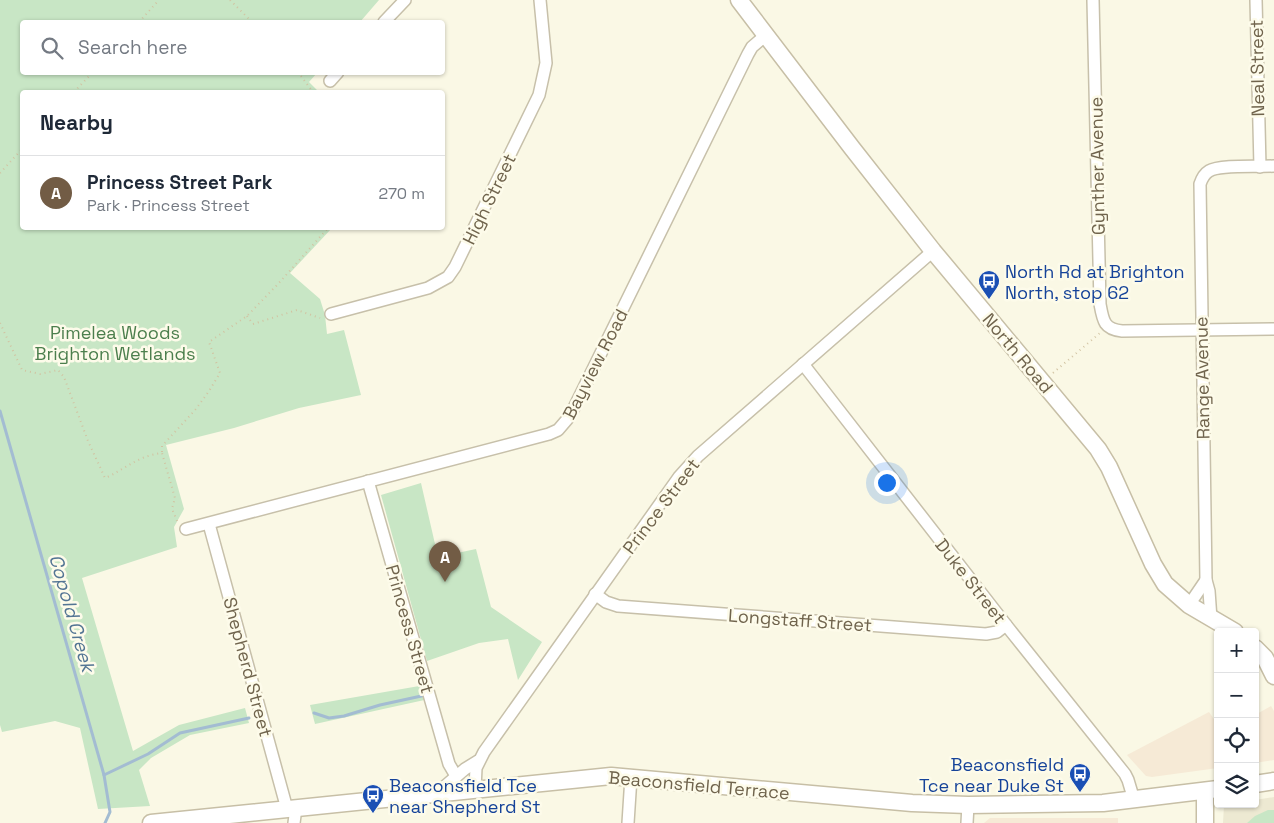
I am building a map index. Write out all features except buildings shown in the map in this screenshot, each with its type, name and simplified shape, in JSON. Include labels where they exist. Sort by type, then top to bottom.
[{"type":"main road","name":"North Road","points":[[739,0],[933,251],[1098,449],[1109,467],[1158,575],[1172,591],[1189,605],[1227,628]]},
{"type":"main road","points":[[1259,652],[1265,658],[1274,676]]},
{"type":"main road","name":"Beaconsfield Terrace","points":[[151,823],[292,813],[436,793],[591,777],[631,777],[912,803],[968,805],[1103,803],[1211,790]]},
{"type":"main road","points":[[1259,783],[1274,781]]},
{"type":"main road","points":[[1205,823],[1211,790]]},
{"type":"street","points":[[386,20],[405,0]]},
{"type":"street","name":"High Street","points":[[332,314],[428,288],[448,276],[455,268],[539,95],[546,63],[540,0]]},
{"type":"street","name":"Gynther Avenue","points":[[1093,0],[1100,304],[1107,326]]},
{"type":"street","name":"Neal Street","points":[[1256,0],[1260,167]]},
{"type":"street","name":"Bayview Road","points":[[186,529],[549,434],[558,430],[565,424],[748,54],[752,47],[766,35]]},
{"type":"street","points":[[330,81],[335,75]]},
{"type":"street","points":[[1260,167],[1274,166]]},
{"type":"street","name":"Range Avenue","points":[[1211,619],[1209,591],[1206,580],[1200,184],[1204,176],[1211,170],[1260,167]]},
{"type":"street","name":"Prince Street","points":[[436,793],[478,761],[679,477],[698,456],[933,251]]},
{"type":"street","points":[[1107,326],[1113,330],[1122,331],[1274,330]]},
{"type":"street","name":"Duke Street","points":[[803,364],[1006,626],[1125,774],[1134,800]]},
{"type":"street","name":"Princess Street","points":[[368,481],[448,764],[456,776]]},
{"type":"street","name":"Shepherd Street","points":[[209,524],[292,813]]},
{"type":"street","points":[[1189,605],[1206,580]]},
{"type":"street","name":"Longstaff Street","points":[[595,594],[606,602],[618,606],[886,627],[991,634],[1006,626]]},
{"type":"street","name":"Prince Street","points":[[475,790],[474,778],[478,761]]},
{"type":"street","points":[[628,823],[631,777]]},
{"type":"street","points":[[967,823],[968,805]]},
{"type":"path","points":[[140,20],[159,0]]},
{"type":"path","points":[[230,0],[250,20]]},
{"type":"path","points":[[76,90],[90,75]]},
{"type":"path","points":[[300,75],[312,90]]},
{"type":"path","points":[[0,173],[20,151]]},
{"type":"path","points":[[186,529],[179,525],[174,517],[172,509],[175,498],[162,453],[162,446],[196,408],[220,372],[209,342],[247,316],[326,230]]},
{"type":"path","points":[[247,316],[254,324],[297,310],[320,318],[332,314]]},
{"type":"path","points":[[0,323],[22,370],[40,374],[58,370],[64,377],[79,412],[88,441],[105,478],[136,461],[162,453]]},
{"type":"path","points":[[1053,373],[1107,326]]},
{"type":"shaded area","points":[[1271,706],[1274,711],[1274,760],[1259,762],[1259,718],[1259,713]]},
{"type":"shaded area","points":[[1209,712],[1214,719],[1214,769],[1152,777],[1146,776],[1127,755]]},
{"type":"shaded area","points":[[1274,797],[1274,823],[1223,823],[1224,808],[1259,808],[1259,799]]},
{"type":"shaded area","points":[[990,818],[1118,818],[1118,823],[984,823]]},
{"type":"green space","name":"Pimelea Woods Brighton Wetlands","points":[[0,0],[379,0],[362,20],[20,20],[20,75],[315,75],[309,82],[317,90],[20,90],[20,230],[330,230],[290,273],[320,299],[325,315],[327,334],[344,330],[361,395],[299,408],[234,428],[166,445],[184,509],[174,527],[177,547],[82,578],[133,751],[179,725],[245,708],[249,723],[190,735],[151,758],[139,770],[150,806],[98,809],[80,728],[55,721],[2,732],[0,725]]},
{"type":"green space","points":[[421,483],[438,557],[476,549],[491,607],[542,642],[518,680],[508,639],[479,643],[427,661],[381,495]]},
{"type":"green space","points":[[425,685],[429,699],[315,724],[310,705]]},
{"type":"green space","points":[[1268,810],[1274,810],[1274,823],[1247,823],[1255,816]]},
{"type":"waterway","name":"Copold Creek","points":[[0,411],[104,775],[110,812],[105,823]]},
{"type":"waterway","points":[[314,713],[329,718],[344,716],[380,705],[426,695]]},
{"type":"waterway","points":[[104,775],[148,754],[180,733],[249,718]]},
{"type":"place","name":"North Rd at Brighton North, stop 62","points":[[989,300]]},
{"type":"place","name":"Princess Street Park","points":[[445,582]]},
{"type":"place","name":"Beaconsfield Tce near Duke St","points":[[1080,793]]},
{"type":"place","name":"Beaconsfield Tce near Shepherd St","points":[[373,814]]}]
